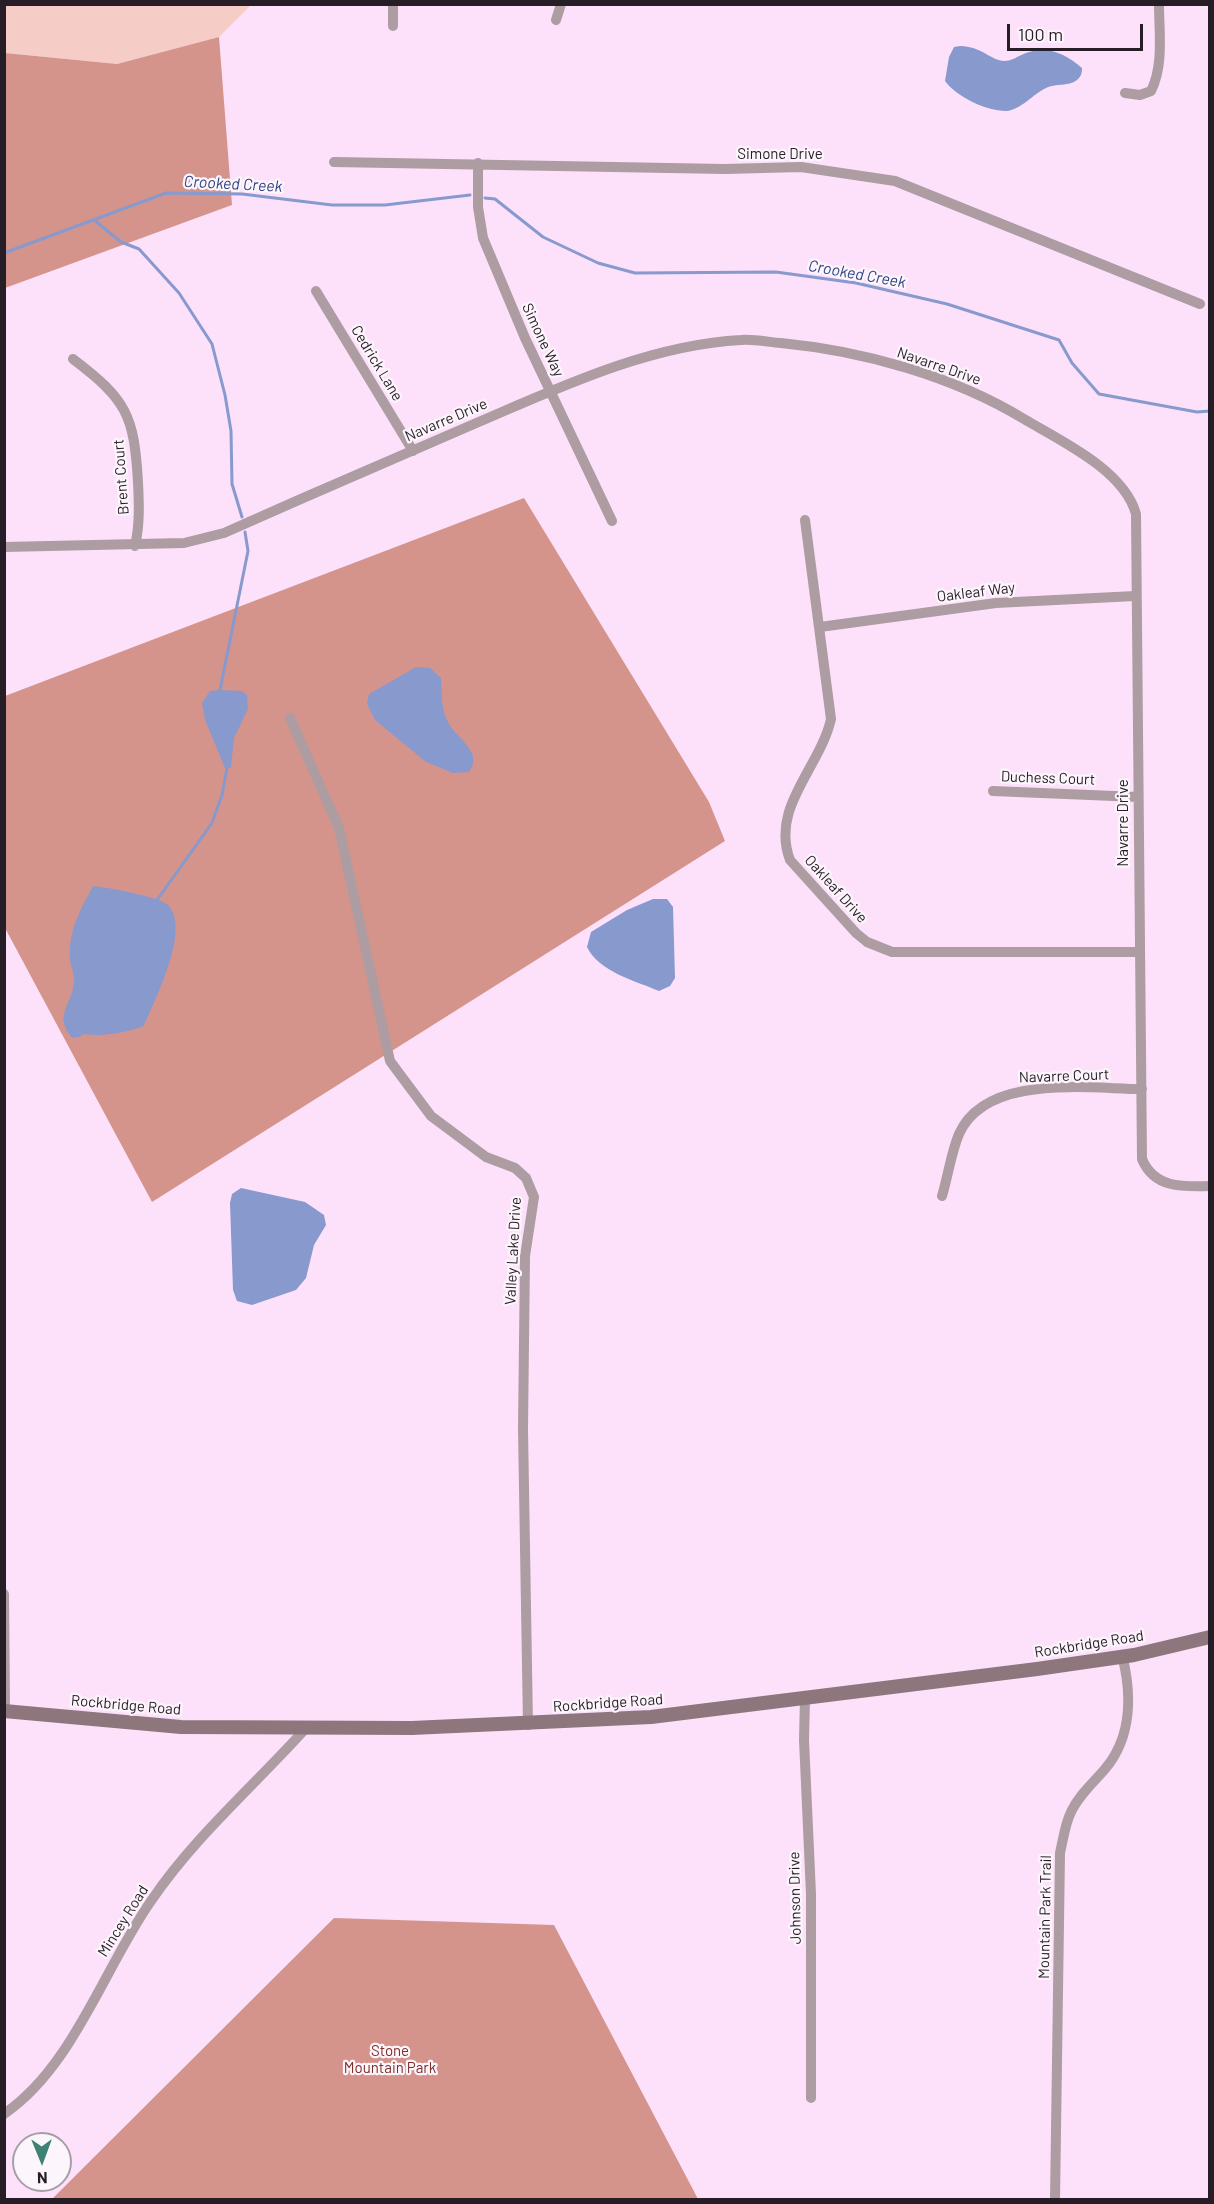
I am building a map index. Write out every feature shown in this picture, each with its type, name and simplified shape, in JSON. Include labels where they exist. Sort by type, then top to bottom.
[{"type":"main road","name":"Rockbridge Road","points":[[5,1711],[181,1727],[528,1725],[651,1718],[1134,1655],[1209,1637]]},
{"type":"street","points":[[393,4],[393,26]]},
{"type":"street","points":[[556,20],[561,4]]},
{"type":"street","points":[[1125,93],[1140,94],[1151,91],[1156,81],[1159,63],[1159,4]]},
{"type":"street","name":"Simone Drive","points":[[334,162],[725,169],[801,167],[869,175],[895,181],[1200,304]]},
{"type":"street","name":"Simone Way","points":[[478,163],[478,207],[483,238],[550,391],[612,521]]},
{"type":"street","name":"Cedrick Lane","points":[[316,291],[412,451]]},
{"type":"street","name":"Navarre Drive","points":[[4,547],[135,546],[184,543],[224,533],[550,391],[657,354],[702,344],[743,340],[835,350],[914,370],[978,395],[1015,413],[1073,448],[1117,481],[1132,501],[1136,514],[1142,1159],[1148,1172],[1158,1181],[1209,1186]]},
{"type":"street","name":"Brent Court","points":[[73,359],[102,381],[129,420],[135,437],[140,510],[135,546]]},
{"type":"street","name":"Oakleaf Drive","points":[[805,520],[831,718],[826,740],[790,807],[783,833],[790,860],[856,933],[879,948],[907,954],[1139,952]]},
{"type":"street","name":"Oakleaf Way","points":[[820,627],[996,603],[1135,596]]},
{"type":"street","name":"Valley Lake Drive","points":[[290,718],[339,828],[367,968],[390,1061],[431,1116],[486,1157],[515,1168],[525,1178],[534,1197],[525,1268],[523,1429],[528,1725]]},
{"type":"street","name":"Duchess Court","points":[[993,791],[1138,797]]},
{"type":"street","name":"Navarre Court","points":[[942,1196],[960,1132],[976,1112],[999,1097],[1026,1089],[1142,1089]]},
{"type":"street","points":[[4,1594],[5,1711]]},
{"type":"street","name":"Mountain Park Trail","points":[[1055,2199],[1060,1853],[1070,1813],[1083,1793],[1120,1749],[1124,1739],[1128,1716],[1126,1672],[1122,1655]]},
{"type":"street","name":"Johnson Drive","points":[[805,1698],[804,1740],[811,1893],[811,2098]]},
{"type":"street","name":"Mincey Road","points":[[4,2114],[32,2094],[55,2064],[151,1900],[216,1820],[307,1727]]},
{"type":"shaded area","points":[[4,5],[251,5],[219,37],[117,64],[5,53]]},
{"type":"green space","points":[[219,37],[232,205],[5,288],[5,53],[117,64]]},
{"type":"green space","points":[[524,498],[709,802],[725,841],[152,1202],[5,928],[5,696]]},
{"type":"green space","name":"Stone Mountain Park","points":[[334,1918],[554,1925],[698,2199],[47,2199],[53,2198],[59,2192],[72,2192],[72,2179]]},
{"type":"water","points":[[954,47],[974,48],[1004,61],[1034,51],[1056,52],[1082,68],[1081,73],[1073,82],[1046,88],[1011,110],[990,109],[964,98],[945,81],[949,57]]},
{"type":"water","points":[[416,667],[430,668],[441,678],[443,705],[447,720],[471,751],[473,764],[469,772],[453,773],[426,762],[375,720],[367,704],[369,694]]},
{"type":"water","points":[[210,691],[242,691],[247,695],[248,709],[234,738],[231,768],[225,768],[205,720],[202,703]]},
{"type":"water","points":[[93,886],[120,890],[163,902],[168,905],[174,916],[176,931],[169,965],[144,1026],[114,1034],[83,1034],[72,1038],[64,1023],[65,1010],[74,982],[70,960],[71,940],[79,913]]},
{"type":"water","points":[[653,899],[667,899],[673,907],[675,978],[670,986],[659,991],[609,969],[593,956],[587,947],[591,932],[627,910]]},
{"type":"water","points":[[241,1188],[305,1202],[324,1215],[326,1225],[314,1245],[306,1278],[296,1290],[252,1305],[237,1301],[233,1290],[230,1203],[232,1194]]},
{"type":"waterway","name":"Crooked Creek","points":[[4,253],[166,193],[242,194],[332,205],[385,205],[470,195]]},
{"type":"waterway","name":"Crooked Creek","points":[[485,198],[495,199],[543,237],[598,263],[635,273],[776,272],[856,283],[947,304],[1059,340],[1072,363],[1099,394],[1197,412],[1210,411]]},
{"type":"waterway","points":[[94,220],[121,242],[139,249],[179,293],[212,344],[225,395],[231,431],[232,484],[242,517]]},
{"type":"waterway","points":[[220,690],[248,551],[245,532]]},
{"type":"waterway","points":[[157,900],[212,823],[222,795],[227,768]]}]
